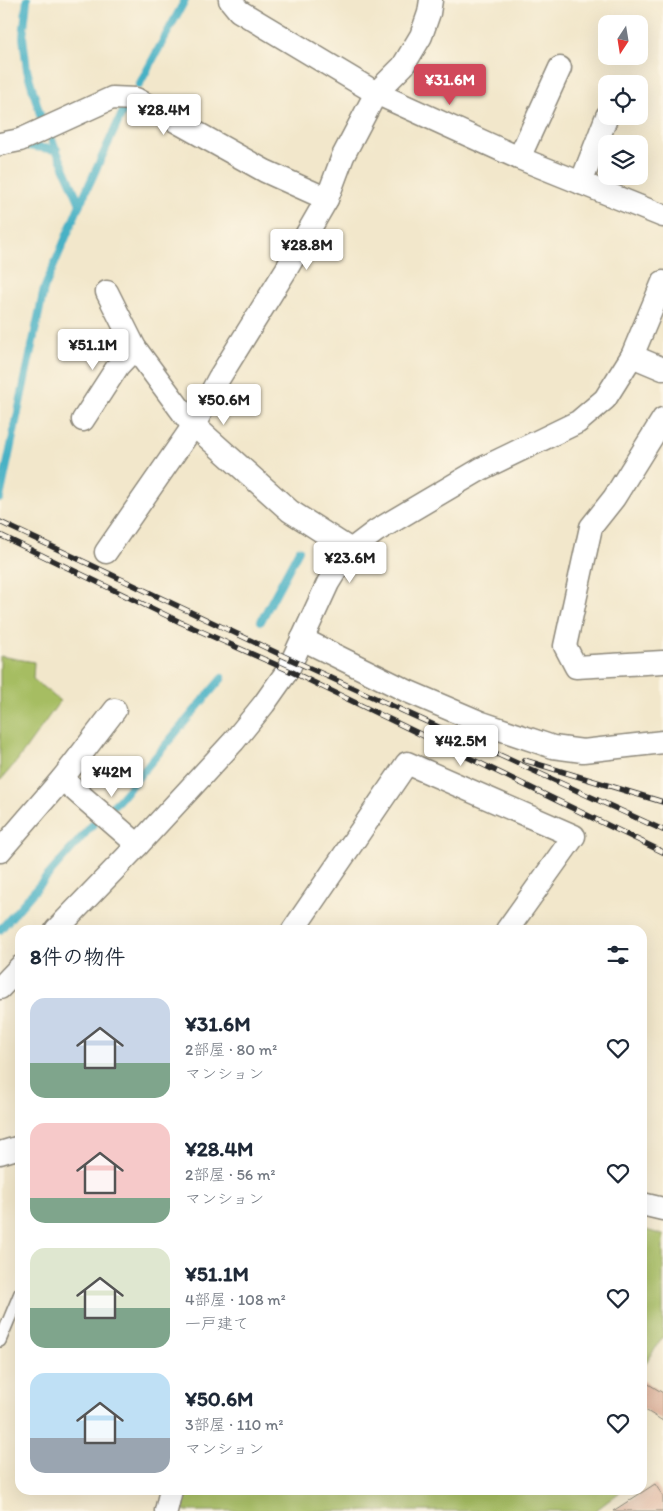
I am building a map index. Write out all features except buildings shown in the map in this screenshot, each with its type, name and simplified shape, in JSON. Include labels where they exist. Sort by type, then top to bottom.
[{"type":"street","points":[[230,0],[239,11],[376,93],[519,158],[663,216]]},
{"type":"street","points":[[106,552],[194,425],[219,378],[286,270],[327,199],[343,156],[376,93],[402,66],[421,36],[429,13],[431,0]]},
{"type":"street","points":[[519,158],[560,68]]},
{"type":"street","points":[[0,144],[20,140],[112,98],[136,99],[265,171],[327,199]]},
{"type":"street","points":[[581,183],[604,125]]},
{"type":"street","points":[[61,925],[234,741],[264,704],[288,670],[328,583],[351,550],[376,531],[481,469],[578,422],[605,399],[632,356],[663,282]]},
{"type":"street","points":[[107,292],[135,348],[190,421],[290,511],[351,550]]},
{"type":"street","points":[[83,420],[118,366],[135,348]]},
{"type":"street","points":[[632,356],[663,369]]},
{"type":"street","points":[[663,418],[614,498],[590,527],[565,646],[576,666],[663,662]]},
{"type":"street","points":[[302,639],[432,702],[482,723],[553,747],[583,751],[663,742]]},
{"type":"street","points":[[0,851],[62,779],[115,710]]},
{"type":"street","points":[[296,925],[407,763],[574,836],[511,925]]},
{"type":"street","points":[[62,779],[138,845]]},
{"type":"street","points":[[0,988],[15,972]]},
{"type":"street","points":[[0,1153],[15,1148]]},
{"type":"street","points":[[647,1205],[663,1209]]},
{"type":"street","points":[[166,1511],[170,1495]]},
{"type":"lane","points":[[0,1341],[15,1304]]},
{"type":"green space","points":[[0,656],[34,662],[33,679],[60,701],[17,761],[0,781]]},
{"type":"green space","points":[[647,1230],[663,1235],[663,1337],[647,1361]]},
{"type":"green space","points":[[185,1495],[616,1495],[595,1511],[182,1511]]},
{"type":"waterway","points":[[27,0],[23,37],[27,70],[42,121]]},
{"type":"waterway","points":[[139,85],[185,0]]},
{"type":"waterway","points":[[80,204],[126,105]]},
{"type":"waterway","points":[[0,498],[44,289],[80,204],[50,135]]},
{"type":"waterway","points":[[28,146],[57,150]]},
{"type":"waterway","points":[[261,621],[299,550]]},
{"type":"waterway","points":[[0,930],[95,822],[119,800],[222,678]]},
{"type":"railway","points":[[0,522],[292,660],[663,830]]},
{"type":"railway","points":[[0,535],[180,622],[288,670],[663,852]]},
{"type":"railway","points":[[524,760],[663,802]]}]
